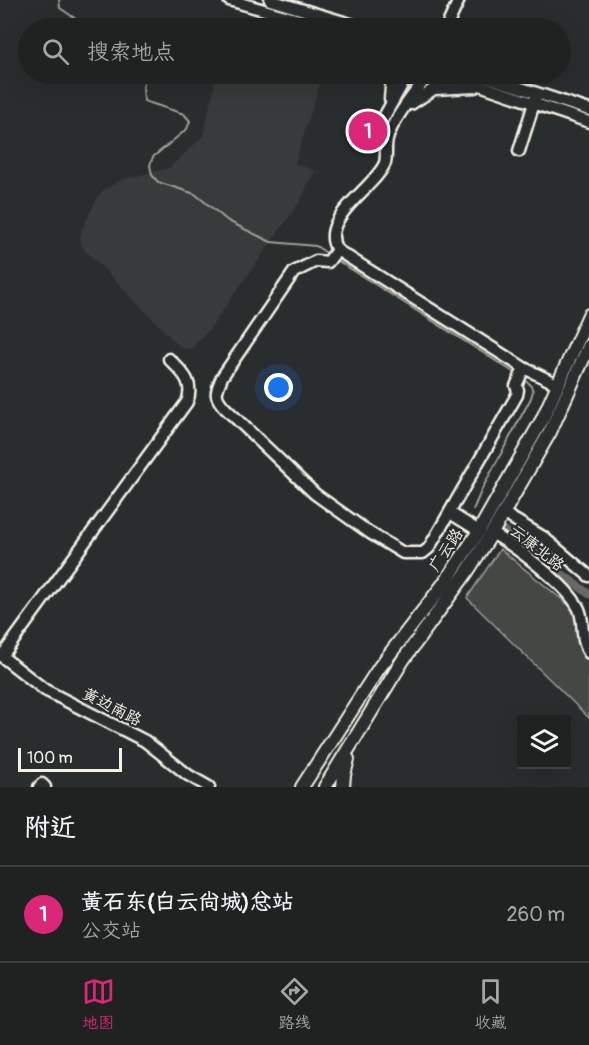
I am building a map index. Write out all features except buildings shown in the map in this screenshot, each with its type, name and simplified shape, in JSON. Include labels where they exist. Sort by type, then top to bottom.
[{"type":"main road","name":"广云路","points":[[325,787],[403,660],[467,572],[559,385],[589,315]]},
{"type":"main road","name":"广云路","points":[[302,787],[386,659],[485,532],[503,513],[550,432],[586,359],[589,346]]},
{"type":"main road","points":[[338,732],[354,741],[344,775],[343,787]]},
{"type":"street","points":[[229,0],[292,18]]},
{"type":"street","points":[[270,0],[330,18]]},
{"type":"street","points":[[451,18],[459,0]]},
{"type":"street","points":[[389,108],[391,84]]},
{"type":"street","points":[[387,139],[375,133],[402,84]]},
{"type":"street","points":[[422,84],[387,139],[385,162],[381,169],[353,200],[335,226],[332,236],[333,244],[337,250],[524,368],[559,385]]},
{"type":"street","points":[[479,84],[589,110]]},
{"type":"street","points":[[502,84],[589,122]]},
{"type":"street","points":[[404,109],[434,89],[488,87]]},
{"type":"street","points":[[519,151],[536,98]]},
{"type":"street","points":[[337,250],[328,262],[316,261],[294,272],[222,377],[216,391],[218,400],[315,494],[370,533],[403,553],[423,553],[434,541],[517,395],[516,386],[524,368]]},
{"type":"street","points":[[1,655],[188,402],[190,389],[188,381],[169,359]]},
{"type":"street","name":"云康北路","points":[[450,513],[519,551],[568,593],[579,608],[584,641],[589,653]]},
{"type":"street","points":[[503,513],[543,537],[589,576]]},
{"type":"street","name":"黄边南路","points":[[1,655],[45,690],[146,741],[188,776],[209,787]]},
{"type":"street","points":[[39,787],[42,784],[45,787]]},
{"type":"shaded area","points":[[215,84],[320,84],[295,163],[315,171],[299,203],[209,330],[192,348],[185,349],[180,347],[82,247],[80,238],[82,229],[103,190],[124,179],[169,168],[203,136]]},
{"type":"shaded area","points":[[500,549],[571,607],[578,620],[584,653],[589,659],[589,718],[467,598]]},
{"type":"waterway","points":[[59,0],[60,8],[74,18]]},
{"type":"waterway","points":[[144,84],[144,101],[184,114],[190,121],[187,129],[153,157],[150,165],[152,175],[158,182],[195,194],[228,221],[271,242],[316,246],[328,254]]},
{"type":"waterway","points":[[335,259],[518,375]]},
{"type":"waterway","points":[[473,510],[531,398],[533,391],[530,384],[522,378]]},
{"type":"waterway","points":[[505,531],[589,594]]},
{"type":"place","name":"黄石东(白云尚城)总站","points":[[368,131]]}]
